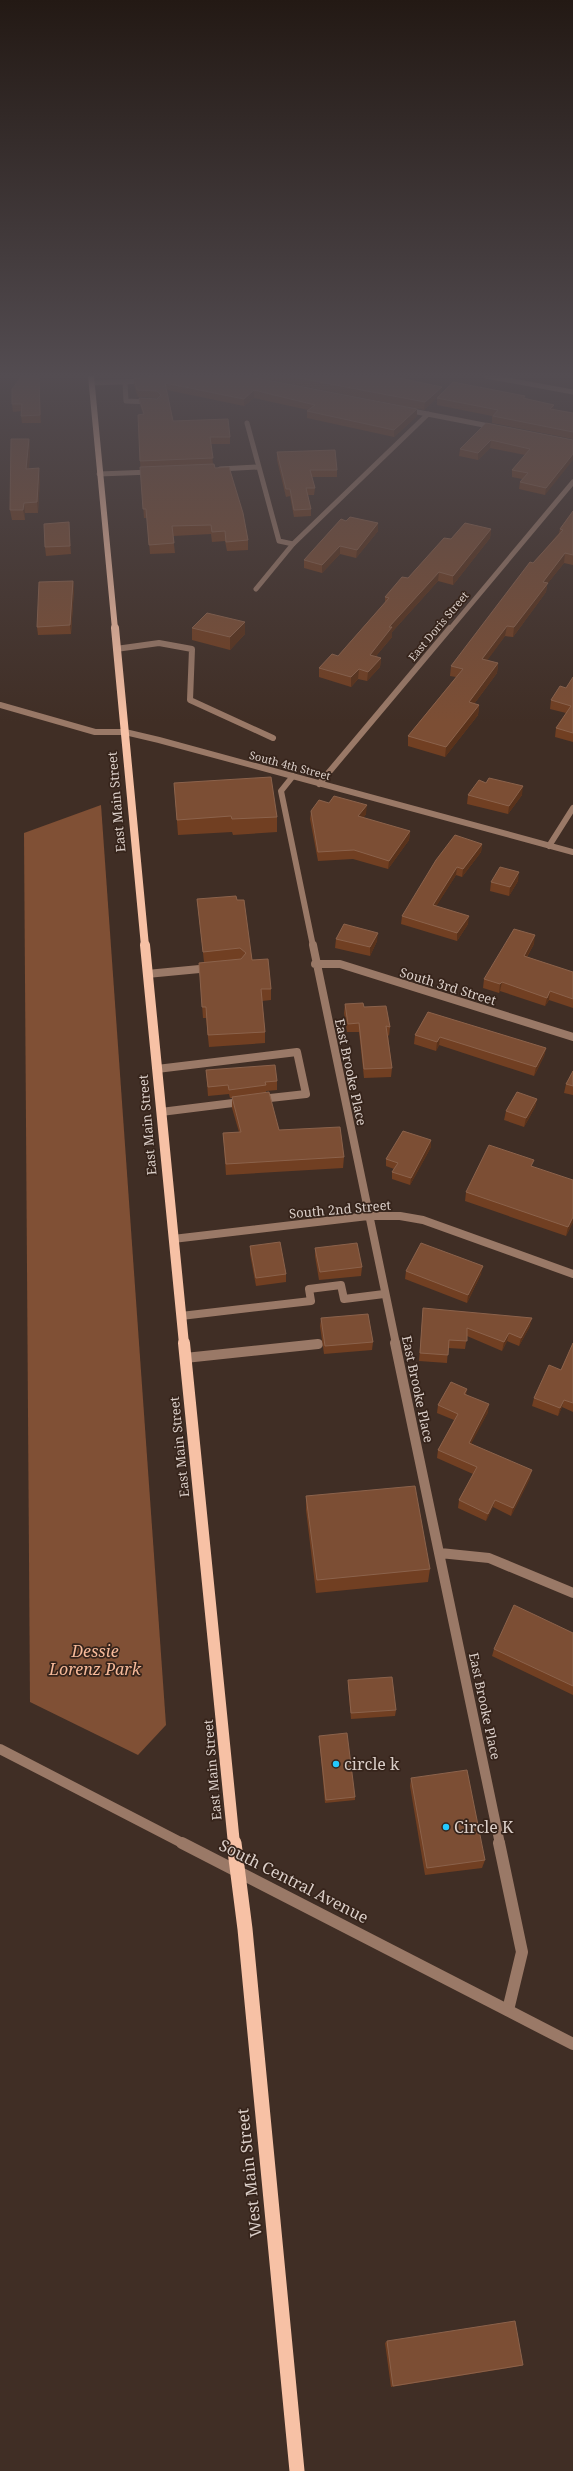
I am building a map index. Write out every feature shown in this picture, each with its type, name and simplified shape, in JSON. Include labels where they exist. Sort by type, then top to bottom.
[{"type":"main road","name":"East Main Street","points":[[101,491],[173,1239],[237,1871]]},
{"type":"main road","name":"West Main Street","points":[[237,1871],[245,1929],[297,2471]]},
{"type":"street","points":[[265,491],[279,541],[293,544]]},
{"type":"street","points":[[256,589],[293,544],[348,491]]},
{"type":"street","name":"East Doris Street","points":[[319,784],[565,491]]},
{"type":"street","points":[[116,649],[159,643],[192,649],[190,700],[273,738]]},
{"type":"street","name":"South 4th Street","points":[[0,706],[96,732],[125,732],[573,852]]},
{"type":"street","name":"East Brooke Place","points":[[293,776],[281,791],[315,964],[440,1553],[522,1952],[508,2010]]},
{"type":"street","points":[[548,846],[573,808]]},
{"type":"street","name":"South 3rd Street","points":[[315,964],[340,964],[573,1037]]},
{"type":"street","points":[[148,974],[218,967]]},
{"type":"street","points":[[157,1068],[297,1052],[306,1094],[161,1112]]},
{"type":"street","name":"South 2nd Street","points":[[173,1239],[368,1216],[400,1216],[422,1220],[573,1274]]},
{"type":"street","points":[[181,1316],[311,1301],[309,1289],[341,1285],[344,1299],[384,1294]]},
{"type":"street","points":[[185,1358],[318,1344]]},
{"type":"street","points":[[440,1553],[489,1558],[573,1593]]},
{"type":"street","name":"South Central Avenue","points":[[0,1749],[184,1842],[237,1871],[573,2044]]},
{"type":"green space","name":"Dessie Lorenz Park","points":[[101,805],[166,1725],[138,1755],[30,1702],[24,833]]},
{"type":"building","points":[[10,491],[38,491],[37,502],[24,503],[23,510],[10,510]]},
{"type":"building","points":[[142,491],[236,491],[243,513],[248,540],[226,542],[225,531],[212,532],[211,525],[172,526],[174,543],[149,545],[146,509],[143,509]]},
{"type":"building","points":[[290,491],[307,491],[311,509],[294,510]]},
{"type":"building","points":[[573,511],[573,555],[565,553],[543,582],[548,583],[514,627],[507,626],[482,659],[498,663],[469,702],[479,705],[446,747],[408,736],[463,669],[451,666],[530,562],[533,563],[563,530],[560,529]]},
{"type":"building","points":[[350,517],[378,523],[357,550],[340,546],[322,565],[304,560],[341,519],[346,521]]},
{"type":"building","points":[[69,522],[70,546],[45,547],[44,524]]},
{"type":"building","points":[[465,523],[491,529],[453,576],[439,572],[389,627],[392,627],[370,655],[381,658],[368,672],[359,669],[351,677],[319,668],[332,654],[338,656],[389,598],[385,597],[402,577],[408,578],[444,538],[451,539]]},
{"type":"building","points":[[73,581],[70,625],[37,627],[39,582]]},
{"type":"building","points":[[207,613],[245,622],[230,637],[192,628]]},
{"type":"building","points":[[573,677],[573,733],[556,728],[571,706],[551,700],[560,686],[566,688]]},
{"type":"building","points":[[271,777],[277,817],[232,819],[231,816],[177,820],[174,783]]},
{"type":"building","points":[[489,778],[523,786],[509,806],[468,795],[479,780],[486,783]]},
{"type":"building","points":[[334,796],[367,805],[358,816],[410,831],[389,861],[354,850],[318,852],[311,811],[319,800],[329,803]]},
{"type":"building","points":[[455,835],[482,844],[463,869],[457,867],[433,905],[469,916],[457,933],[402,916],[436,860]]},
{"type":"building","points":[[500,867],[519,872],[510,887],[491,882]]},
{"type":"building","points":[[236,896],[237,900],[244,900],[252,960],[268,959],[271,989],[261,989],[265,1032],[208,1035],[206,1007],[202,1007],[199,963],[241,959],[246,953],[240,948],[203,952],[197,899]]},
{"type":"building","points":[[344,924],[378,933],[370,947],[336,939]]},
{"type":"building","points":[[514,929],[535,935],[524,956],[573,972],[573,999],[550,991],[547,998],[502,982],[500,984],[484,979]]},
{"type":"building","points":[[363,1003],[364,1007],[386,1006],[390,1027],[386,1026],[392,1068],[364,1069],[359,1023],[348,1024],[345,1004]]},
{"type":"building","points":[[428,1012],[546,1048],[536,1067],[440,1037],[437,1042],[415,1035]]},
{"type":"building","points":[[275,1065],[277,1081],[265,1082],[266,1085],[229,1090],[228,1085],[208,1087],[206,1070]]},
{"type":"building","points":[[573,1071],[573,1086],[566,1084]]},
{"type":"building","points":[[269,1092],[279,1130],[340,1127],[344,1157],[226,1164],[223,1133],[241,1132],[232,1097]]},
{"type":"building","points":[[517,1092],[537,1099],[526,1118],[506,1111]]},
{"type":"building","points":[[403,1131],[431,1140],[411,1178],[392,1172],[398,1163],[386,1159]]},
{"type":"building","points":[[489,1145],[534,1160],[531,1166],[573,1180],[573,1217],[568,1227],[466,1192]]},
{"type":"building","points":[[280,1242],[286,1274],[256,1278],[250,1246]]},
{"type":"building","points":[[357,1243],[362,1267],[320,1272],[315,1248]]},
{"type":"building","points":[[421,1243],[483,1266],[468,1295],[406,1271]]},
{"type":"building","points":[[423,1308],[532,1318],[521,1338],[509,1333],[504,1342],[467,1328],[467,1341],[449,1340],[448,1355],[420,1353]]},
{"type":"building","points":[[368,1314],[373,1342],[325,1346],[321,1318]]},
{"type":"building","points":[[573,1343],[573,1403],[564,1400],[560,1408],[534,1398],[549,1365],[561,1370]]},
{"type":"building","points":[[451,1382],[467,1389],[464,1394],[489,1404],[469,1443],[532,1470],[513,1508],[495,1500],[488,1514],[459,1500],[477,1467],[438,1450],[458,1414],[438,1405]]},
{"type":"building","points":[[415,1486],[430,1569],[317,1580],[306,1496]]},
{"type":"building","points":[[514,1605],[573,1633],[573,1686],[494,1649]]},
{"type":"building","points":[[392,1677],[396,1710],[351,1713],[348,1680]]},
{"type":"building","points":[[347,1733],[355,1797],[326,1800],[319,1736]]},
{"type":"building","name":"Circle K","points":[[467,1770],[485,1860],[427,1868],[411,1778]]},
{"type":"building","points":[[515,2321],[523,2365],[393,2386],[387,2341]]},
{"type":"place","name":"circle k","points":[[336,1764]]},
{"type":"place","name":"Circle K","points":[[446,1827]]}]
